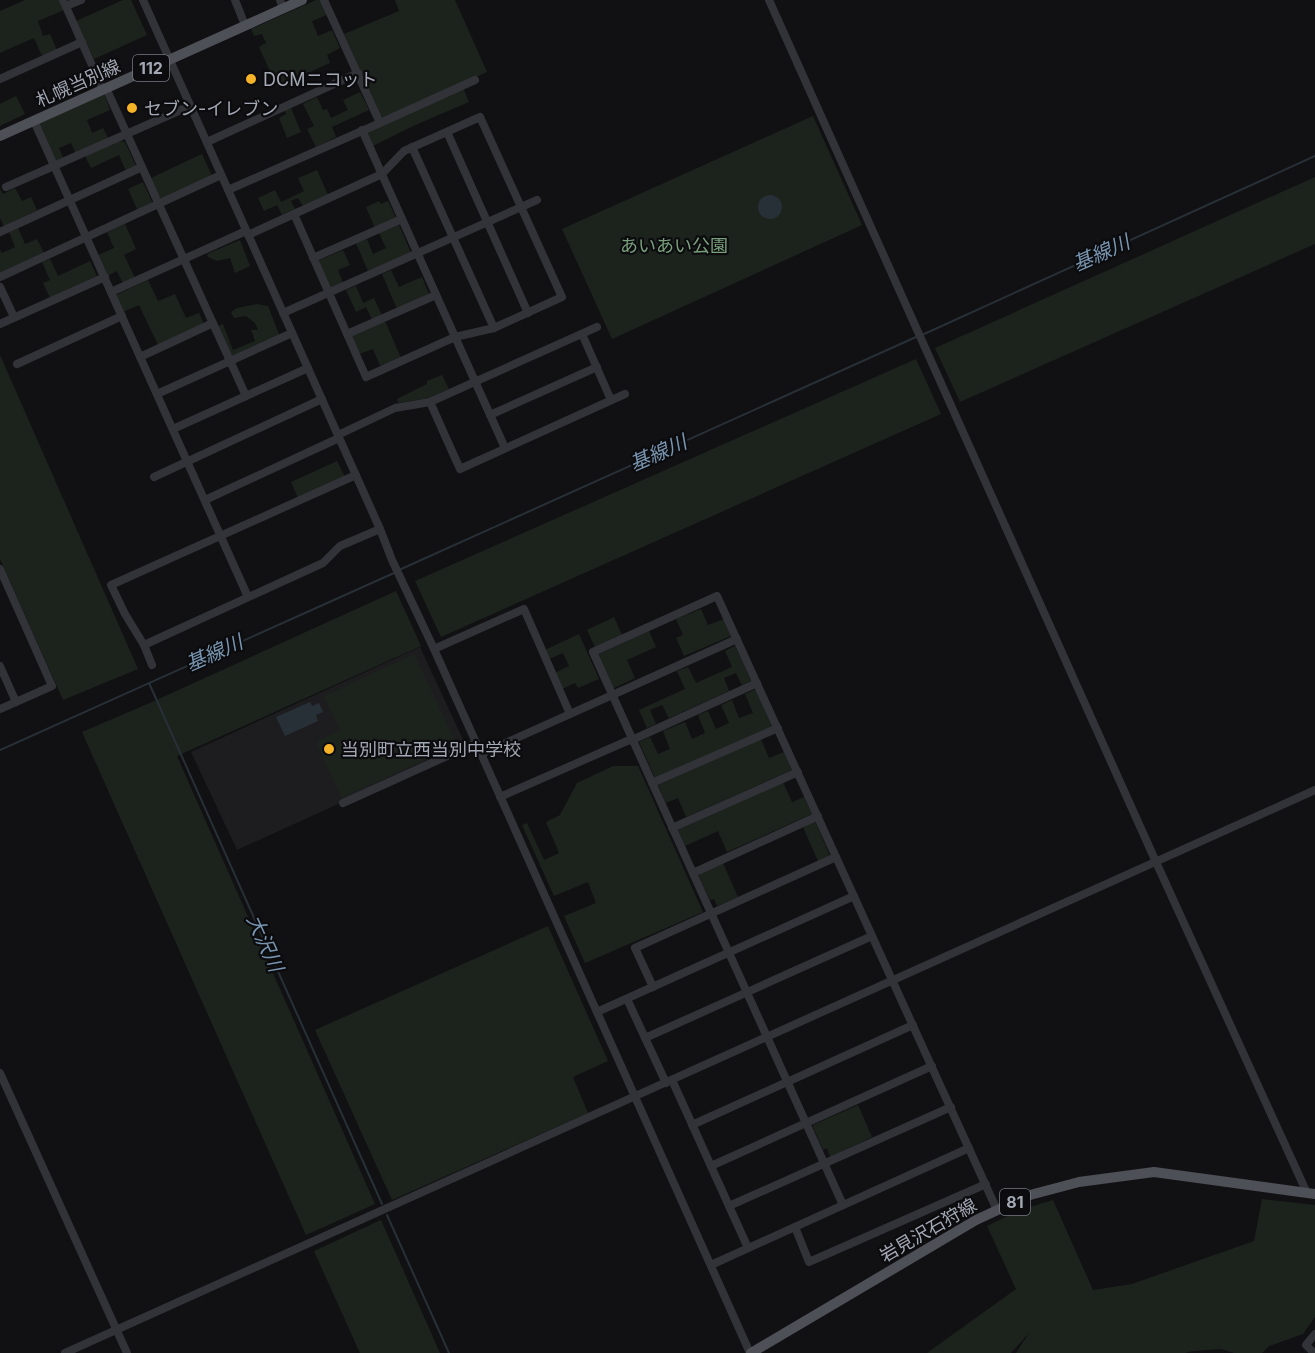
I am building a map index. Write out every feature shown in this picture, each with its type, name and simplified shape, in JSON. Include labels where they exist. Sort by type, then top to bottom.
[{"type":"main road","name":"札幌当別線","points":[[0,136],[245,26],[281,4],[302,0]]},
{"type":"main road","name":"岩見沢石狩線","points":[[751,1353],[976,1220],[1030,1195],[1079,1182],[1154,1172],[1311,1194]]},
{"type":"street","points":[[81,0],[65,3],[246,396]]},
{"type":"street","points":[[143,0],[339,436],[392,560],[751,1353]]},
{"type":"street","points":[[235,0],[245,26]]},
{"type":"street","points":[[324,0],[380,123]]},
{"type":"street","points":[[769,0],[1156,862],[1311,1194]]},
{"type":"street","points":[[0,79],[82,42]]},
{"type":"street","points":[[207,142],[358,73]]},
{"type":"street","points":[[228,190],[475,80]]},
{"type":"street","points":[[6,188],[190,106]]},
{"type":"street","points":[[111,292],[382,174],[404,151],[480,117],[562,297],[494,328],[455,337],[366,377],[294,214]]},
{"type":"street","points":[[34,121],[248,597]]},
{"type":"street","points":[[362,130],[505,448]]},
{"type":"street","points":[[447,132],[528,313]]},
{"type":"street","points":[[412,147],[494,328]]},
{"type":"street","points":[[0,232],[142,167]]},
{"type":"street","points":[[0,277],[221,175]]},
{"type":"street","points":[[283,313],[537,200]]},
{"type":"street","points":[[313,258],[402,219]]},
{"type":"street","points":[[0,324],[105,278]]},
{"type":"street","points":[[0,287],[14,317]]},
{"type":"street","points":[[347,334],[436,295]]},
{"type":"street","points":[[17,364],[122,316]]},
{"type":"street","points":[[140,357],[213,323]]},
{"type":"street","points":[[205,500],[395,408],[430,402],[597,327]]},
{"type":"street","points":[[157,394],[292,333]]},
{"type":"street","points":[[582,334],[611,400]]},
{"type":"street","points":[[490,415],[597,367]]},
{"type":"street","points":[[173,429],[308,368]]},
{"type":"street","points":[[430,402],[460,469],[625,394]]},
{"type":"street","points":[[154,477],[322,399]]},
{"type":"street","points":[[152,665],[144,645],[111,585],[356,475]]},
{"type":"street","points":[[144,645],[323,563],[340,546],[380,529]]},
{"type":"street","points":[[0,569],[52,686],[0,709]]},
{"type":"street","points":[[843,1205],[593,652],[717,596],[998,1210]]},
{"type":"street","points":[[434,649],[524,609],[570,714]]},
{"type":"street","points":[[481,754],[737,639]]},
{"type":"street","points":[[0,666],[16,702]]},
{"type":"street","points":[[500,797],[757,683]]},
{"type":"street","points":[[652,783],[778,728]]},
{"type":"street","points":[[343,803],[476,743]]},
{"type":"street","points":[[672,828],[798,772]]},
{"type":"street","points":[[65,1353],[1315,790]]},
{"type":"street","points":[[693,873],[818,816]]},
{"type":"street","points":[[653,987],[635,948],[836,857]]},
{"type":"street","points":[[597,1012],[854,896]]},
{"type":"street","points":[[645,1038],[872,936]]},
{"type":"street","points":[[627,999],[645,1038],[692,1125],[748,1248]]},
{"type":"street","points":[[692,1125],[913,1025]]},
{"type":"street","points":[[711,1166],[932,1066]]},
{"type":"street","points":[[0,1073],[127,1353]]},
{"type":"street","points":[[729,1206],[951,1107]]},
{"type":"street","points":[[711,1265],[969,1148]]},
{"type":"street","points":[[795,1227],[810,1262],[986,1184]]},
{"type":"street","points":[[1314,1353],[1306,1345],[1315,1334]]},
{"type":"shaded area","points":[[770,195],[775,196],[781,202],[781,212],[775,218],[770,219],[765,218],[759,212],[758,207],[759,202],[765,196]]},
{"type":"shaded area","name":"当別町立西当別中学校","points":[[420,647],[466,746],[237,850],[191,752]]},
{"type":"shaded area","points":[[310,702],[312,706],[319,703],[323,712],[316,715],[318,721],[285,736],[276,717]]},
{"type":"green space","points":[[25,0],[60,0],[64,10],[38,21],[43,36],[50,34],[57,50],[42,56],[34,38],[0,53],[0,11]]},
{"type":"green space","points":[[123,0],[131,0],[147,35],[94,59],[76,21]]},
{"type":"green space","points":[[316,0],[321,0],[327,15],[312,21],[318,36],[332,30],[340,48],[327,55],[330,63],[277,87],[259,47],[266,43],[262,34],[254,36],[251,29]]},
{"type":"green space","points":[[395,0],[455,0],[487,72],[382,118],[344,34],[399,11]]},
{"type":"green space","points":[[463,88],[469,102],[373,146],[368,134],[370,129]]},
{"type":"green space","points":[[360,92],[369,110],[332,127],[336,137],[316,147],[307,129],[314,126],[303,104],[317,97],[323,110],[327,109],[331,118],[348,110],[343,100]]},
{"type":"green space","points":[[104,94],[110,110],[87,120],[92,133],[103,128],[109,140],[76,154],[71,143],[59,148],[64,160],[56,163],[38,123]]},
{"type":"green space","points":[[16,96],[25,114],[0,126],[0,104]]},
{"type":"green space","points":[[291,108],[301,132],[287,138],[279,118],[286,114],[285,110]]},
{"type":"green space","name":"あいあい公園","points":[[813,116],[862,225],[612,339],[562,229]]},
{"type":"green space","points":[[120,141],[125,142],[136,166],[126,171],[119,155],[91,168],[85,156]]},
{"type":"green space","points":[[202,154],[212,176],[161,200],[151,178]]},
{"type":"green space","points":[[317,170],[328,195],[303,206],[298,198],[291,201],[295,209],[282,215],[277,205],[264,211],[258,198],[275,190],[281,202],[304,191],[298,178]]},
{"type":"green space","points":[[1315,177],[1315,244],[960,402],[935,348]]},
{"type":"green space","points":[[143,182],[153,204],[138,211],[128,189]]},
{"type":"green space","points":[[15,188],[22,201],[31,197],[37,210],[4,226],[0,218],[0,189],[3,194]]},
{"type":"green space","points":[[379,201],[381,204],[388,201],[396,218],[375,228],[366,207]]},
{"type":"green space","points":[[125,224],[136,249],[124,255],[135,278],[123,284],[117,271],[107,276],[98,255],[114,248],[107,232]]},
{"type":"green space","points":[[399,225],[411,253],[368,271],[356,243],[367,239],[373,254],[386,248],[379,233]]},
{"type":"green space","points":[[18,228],[25,244],[37,239],[44,253],[0,273],[0,250],[2,253],[15,247],[9,232]]},
{"type":"green space","points":[[240,240],[250,266],[235,273],[230,258],[217,261],[208,257],[207,254]]},
{"type":"green space","points":[[343,250],[350,265],[338,270],[343,283],[329,289],[317,261]]},
{"type":"green space","points":[[50,259],[58,276],[90,261],[97,276],[50,298],[43,283],[50,280],[42,262]]},
{"type":"green space","points":[[391,270],[399,287],[422,277],[429,294],[397,309],[382,274]]},
{"type":"green space","points":[[148,280],[158,301],[175,294],[186,318],[199,313],[204,324],[158,345],[139,305],[123,312],[116,295]]},
{"type":"green space","points":[[356,286],[363,303],[374,298],[382,316],[372,320],[366,307],[356,312],[346,290]]},
{"type":"green space","points":[[257,304],[268,306],[279,334],[278,337],[230,357],[218,326],[223,324],[233,350],[255,341],[251,330],[258,330],[255,323],[246,316],[234,318],[231,312],[237,308]]},
{"type":"green space","points":[[385,321],[401,358],[380,366],[373,349],[359,354],[351,335]]},
{"type":"green space","points":[[0,355],[138,669],[63,700],[0,559]]},
{"type":"green space","points":[[916,359],[941,414],[441,637],[415,581]]},
{"type":"green space","points":[[442,375],[449,389],[429,398],[398,403],[397,399]]},
{"type":"green space","points":[[337,461],[345,477],[298,498],[291,482]]},
{"type":"green space","points":[[396,591],[421,646],[177,756],[375,1204],[306,1235],[82,732]]},
{"type":"green space","points":[[701,609],[708,625],[724,619],[731,636],[684,656],[676,638],[683,635],[676,619]]},
{"type":"green space","points":[[614,617],[622,635],[595,647],[587,630]]},
{"type":"green space","points":[[649,631],[656,647],[627,660],[635,678],[612,689],[597,655]]},
{"type":"green space","points":[[579,634],[599,679],[578,688],[575,683],[562,689],[555,673],[569,666],[563,653],[549,659],[545,650]]},
{"type":"green space","points":[[735,646],[751,681],[742,685],[736,673],[724,678],[729,691],[669,718],[662,705],[650,710],[656,724],[647,728],[639,710],[685,689],[677,671],[688,667],[696,683],[732,667],[725,651]]},
{"type":"green space","points":[[414,654],[457,745],[342,798],[317,745],[319,740],[340,730],[324,696]]},
{"type":"green space","points":[[756,689],[772,727],[655,778],[639,742],[650,737],[658,754],[670,749],[663,731],[685,722],[692,739],[705,733],[698,715],[708,711],[716,729],[729,723],[721,705],[732,700],[739,718],[753,713],[745,694]]},
{"type":"green space","points":[[761,739],[769,758],[784,752],[792,770],[686,817],[678,798],[666,803],[658,785]]},
{"type":"green space","points":[[613,766],[638,766],[703,912],[585,963],[564,916],[596,903],[588,882],[554,896],[522,825],[527,823],[544,860],[559,853],[546,822],[560,815],[577,783]]},
{"type":"green space","points":[[783,782],[792,802],[804,797],[812,814],[727,852],[718,831],[685,846],[678,830]]},
{"type":"green space","points":[[815,821],[830,856],[818,861],[803,827]]},
{"type":"green space","points":[[723,863],[738,897],[717,906],[714,899],[710,900],[699,876],[700,873]]},
{"type":"green space","points":[[548,926],[608,1061],[573,1077],[588,1113],[392,1200],[315,1030]]},
{"type":"green space","points":[[858,1105],[872,1137],[830,1157],[827,1148],[823,1150],[813,1125]]},
{"type":"green space","points":[[1262,1199],[1315,1205],[1315,1317],[1303,1334],[1269,1346],[1262,1353],[1234,1353],[1221,1349],[1185,1353],[1016,1353],[1029,1333],[1011,1353],[927,1353],[1016,1289],[987,1226],[1020,1210],[1053,1200],[1093,1290],[1132,1284],[1254,1241]]},
{"type":"green space","points":[[381,1220],[440,1353],[360,1353],[314,1251]]},
{"type":"waterway","name":"基線川","points":[[922,335],[1315,156]]},
{"type":"waterway","name":"基線川","points":[[399,570],[916,337]]},
{"type":"waterway","name":"基線川","points":[[0,750],[394,573]]},
{"type":"waterway","name":"大沢川","points":[[149,683],[382,1204]]},
{"type":"waterway","name":"大沢川","points":[[387,1215],[449,1353]]},
{"type":"place","name":"DCMニコット","points":[[251,79]]},
{"type":"place","name":"セブン-イレブン","points":[[132,108]]},
{"type":"place","name":"当別町立西当別中学校","points":[[329,749]]}]
